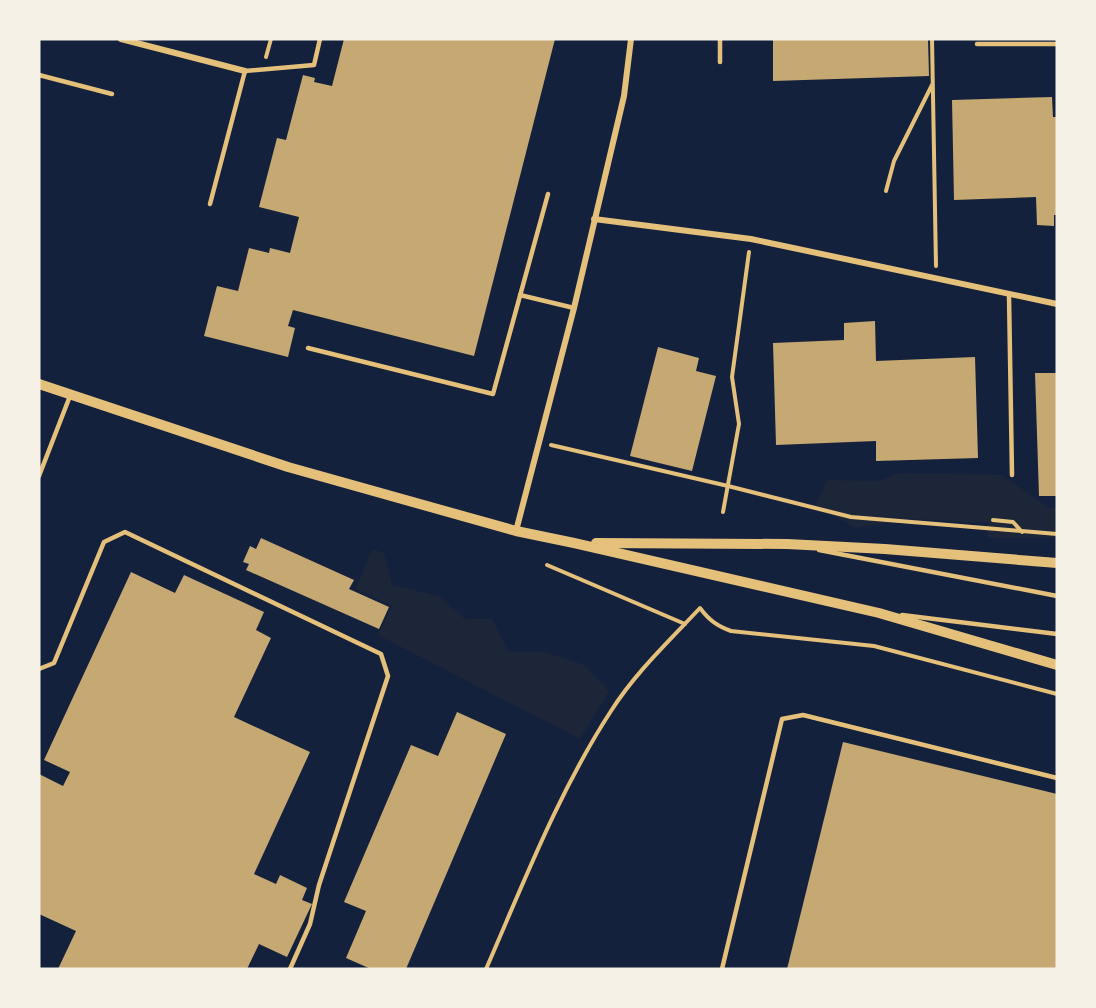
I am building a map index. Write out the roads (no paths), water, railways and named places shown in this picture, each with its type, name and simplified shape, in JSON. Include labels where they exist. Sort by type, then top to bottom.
[{"type":"street","points":[[121,39],[245,71]]},
{"type":"street","points":[[516,531],[574,308],[624,96],[631,39]]},
{"type":"street","points":[[594,219],[751,239],[1057,304]]},
{"type":"street","points":[[39,384],[288,467],[516,531],[879,613],[1057,665]]},
{"type":"street","points":[[574,543],[787,544],[885,549],[1057,563]]},
{"type":"lane","points":[[210,204],[245,71],[314,65],[320,39]]},
{"type":"lane","points":[[720,39],[720,62]]},
{"type":"lane","points":[[977,44],[1057,44]]},
{"type":"lane","points":[[39,75],[112,94]]},
{"type":"lane","points":[[308,348],[493,394],[548,194]]},
{"type":"lane","points":[[520,295],[574,308]]},
{"type":"lane","points":[[1009,295],[1012,475]]},
{"type":"lane","points":[[39,476],[70,396]]},
{"type":"lane","points":[[39,669],[54,663],[104,542],[125,532],[381,654],[388,676],[319,885],[310,924],[290,969]]},
{"type":"lane","points":[[787,544],[1057,596]]},
{"type":"lane","points":[[879,613],[1057,634]]},
{"type":"lane","points":[[722,969],[782,719],[803,715],[1057,778]]}]
